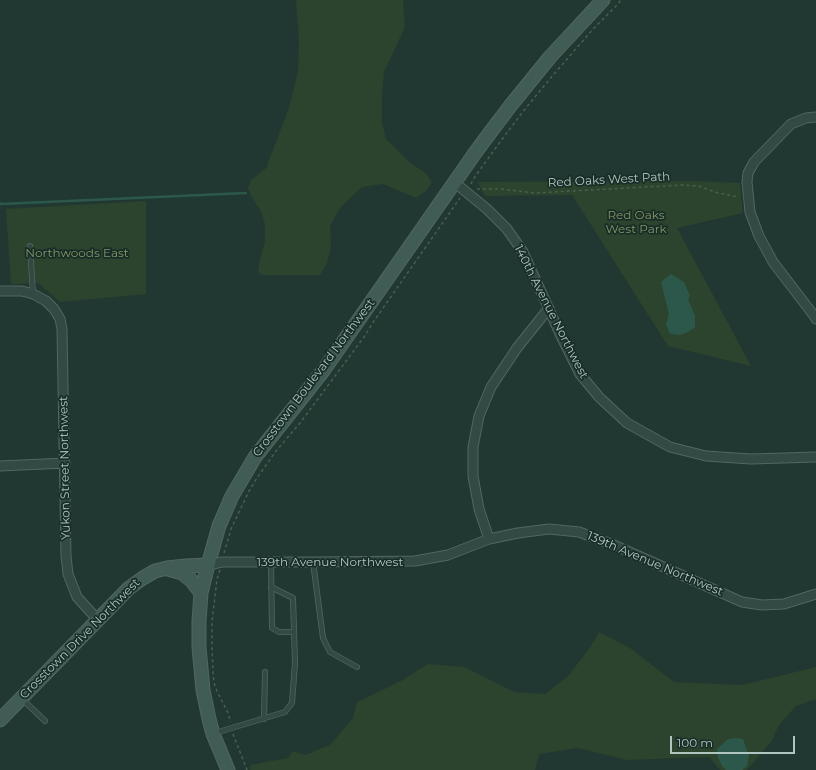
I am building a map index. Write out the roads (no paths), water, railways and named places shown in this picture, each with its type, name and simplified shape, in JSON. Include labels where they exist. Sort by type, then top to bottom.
[{"type":"street","name":"Crosstown Boulevard Northwest","points":[[228,770],[208,719],[203,690],[199,647],[201,593],[219,526],[226,509],[244,475],[267,442],[306,394],[340,347],[475,153],[550,57],[599,1]]},
{"type":"street","points":[[816,117],[806,118],[791,124],[754,162],[748,173],[747,182],[750,212],[759,236],[773,262],[816,318]]},
{"type":"street","name":"140th Avenue Northwest","points":[[454,182],[487,210],[506,229],[523,252],[580,374],[599,397],[627,423],[670,447],[706,456],[751,459],[816,457]]},
{"type":"street","points":[[0,291],[22,291],[33,294]]},
{"type":"street","name":"Yukon Street Northwest","points":[[33,294],[46,301],[54,309],[60,319],[62,329],[66,556],[68,574],[77,597],[98,620]]},
{"type":"street","points":[[489,539],[479,509],[473,476],[473,447],[478,416],[491,387],[517,348],[549,308]]},
{"type":"street","points":[[0,466],[65,463]]},
{"type":"street","name":"139th Avenue Northwest","points":[[208,565],[222,562],[415,561],[448,555],[489,539],[549,529],[579,532],[614,545],[742,602],[762,606],[784,604],[816,594]]},
{"type":"street","name":"Crosstown Drive Northwest","points":[[0,720],[129,588],[155,571],[167,568],[208,565]]},
{"type":"street","points":[[167,568],[182,573],[191,580],[201,593]]},
{"type":"lane","points":[[30,246],[33,294]]},
{"type":"lane","points":[[271,562],[272,628],[280,632],[294,632]]},
{"type":"lane","points":[[313,562],[323,638],[330,652],[357,667]]},
{"type":"lane","points":[[213,734],[285,712],[292,703],[295,663],[293,598],[271,587]]},
{"type":"lane","points":[[264,719],[265,672]]},
{"type":"lane","points":[[21,698],[45,721]]},
{"type":"waterway","points":[[0,203],[246,193]]},
{"type":"park label","name":"Red Oaks West Park","points":[[636,222]]},
{"type":"park label","name":"Northwoods East","points":[[77,253]]}]
